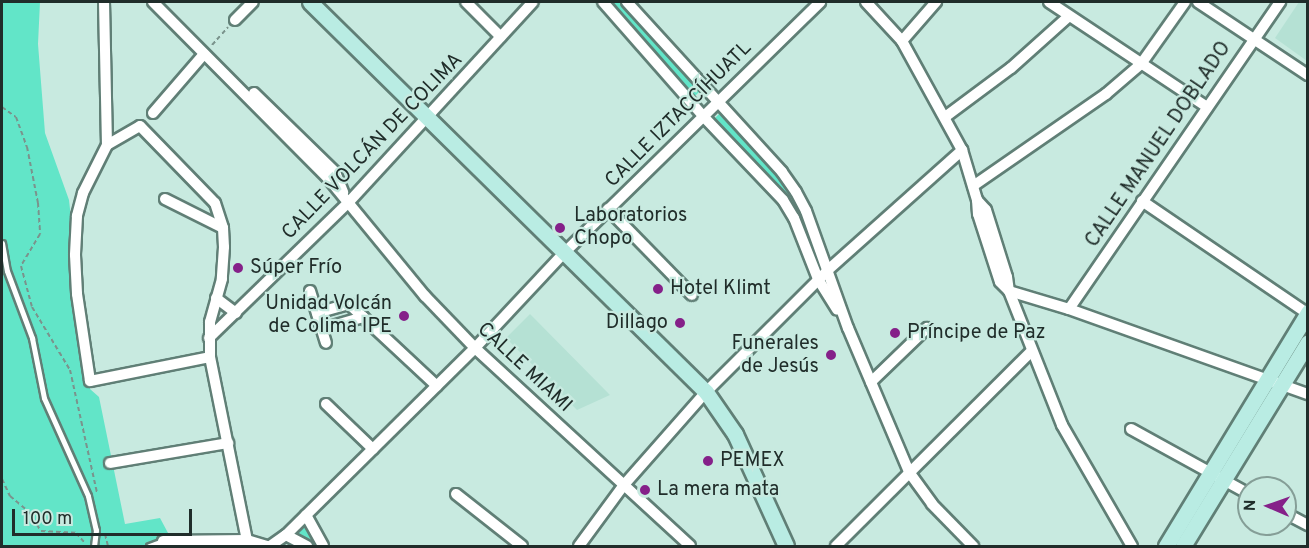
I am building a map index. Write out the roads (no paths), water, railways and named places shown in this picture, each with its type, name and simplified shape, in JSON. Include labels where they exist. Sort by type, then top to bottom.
[{"type":"main road","points":[[310,2],[563,254],[706,392],[735,434],[786,546]]},
{"type":"main road","points":[[1183,546],[1217,477],[1274,383],[1307,312]]},
{"type":"main road","points":[[1274,383],[1308,342]]},
{"type":"main road","points":[[1166,546],[1217,477]]},
{"type":"street","points":[[104,2],[107,145],[83,193],[77,216],[75,255],[77,294],[90,381],[210,357]]},
{"type":"street","name":"CALLE MIAMI","points":[[153,2],[204,54],[234,80],[238,88],[328,178],[425,296],[475,348],[690,546]]},
{"type":"street","points":[[235,20],[253,2]]},
{"type":"street","points":[[465,2],[501,37]]},
{"type":"street","name":"CALLE VOLCÁN DE COLIMA","points":[[209,338],[348,203],[533,2]]},
{"type":"street","points":[[603,2],[703,116],[783,200],[794,218],[818,279],[848,328]]},
{"type":"street","points":[[627,2],[782,172],[796,192],[806,211],[848,328],[909,472],[932,504],[973,546]]},
{"type":"street","name":"CALLE IZTACCÍHUATL","points":[[268,546],[286,535],[475,348],[608,209],[820,2]]},
{"type":"street","points":[[866,2],[902,41],[962,150],[977,200],[978,214],[1000,282],[1009,291],[1062,425],[1132,546]]},
{"type":"street","points":[[902,41],[936,2]]},
{"type":"street","points":[[1049,2],[1207,107]]},
{"type":"street","points":[[973,186],[1106,94],[1141,64],[1185,2]]},
{"type":"street","points":[[1198,2],[1308,75]]},
{"type":"street","name":"CALLE MANUEL DOBLADO","points":[[1069,309],[1280,2]]},
{"type":"street","points":[[945,117],[1011,68],[1069,16]]},
{"type":"street","points":[[153,113],[204,54]]},
{"type":"street","points":[[107,145],[140,126],[215,203],[223,228],[222,279],[209,338],[210,357],[248,540]]},
{"type":"street","points":[[579,546],[623,486],[706,392],[818,279],[962,150]]},
{"type":"street","points":[[165,199],[223,228]]},
{"type":"street","points":[[1142,201],[1307,312]]},
{"type":"street","points":[[608,209],[692,295]]},
{"type":"street","points":[[310,291],[326,343]]},
{"type":"street","points":[[1009,291],[1069,309],[1308,394]]},
{"type":"street","points":[[216,298],[236,313]]},
{"type":"street","points":[[317,312],[349,304],[437,386]]},
{"type":"street","points":[[322,329],[363,317]]},
{"type":"street","points":[[871,382],[927,328]]},
{"type":"street","points":[[836,546],[1032,351]]},
{"type":"street","points":[[326,404],[373,449]]},
{"type":"street","points":[[1131,429],[1237,488]]},
{"type":"street","points":[[110,463],[228,443]]},
{"type":"street","points":[[456,494],[522,546]]},
{"type":"street","points":[[306,515],[323,546]]},
{"type":"street","points":[[286,535],[307,546]]},
{"type":"street","points":[[163,541],[248,540],[268,546]]},
{"type":"lane","points":[[2,243],[7,271],[32,338],[44,398],[88,496],[96,530],[94,546]]},
{"type":"lane","points":[[149,546],[163,541]]},
{"type":"place","name":"Laboratorios Chopo","points":[[560,228]]},
{"type":"place","name":"Súper Frío","points":[[238,268]]},
{"type":"place","name":"Hotel Klimt","points":[[658,289]]},
{"type":"place","name":"Unidad Volcán de Colima IPE","points":[[404,316]]},
{"type":"place","name":"Dillago","points":[[680,323]]},
{"type":"place","name":"Príncipe de Paz","points":[[895,333]]},
{"type":"place","name":"Funerales de Jesús","points":[[831,355]]},
{"type":"place","name":"PEMEX","points":[[708,461]]},
{"type":"place","name":"La mera mata","points":[[645,490]]}]
